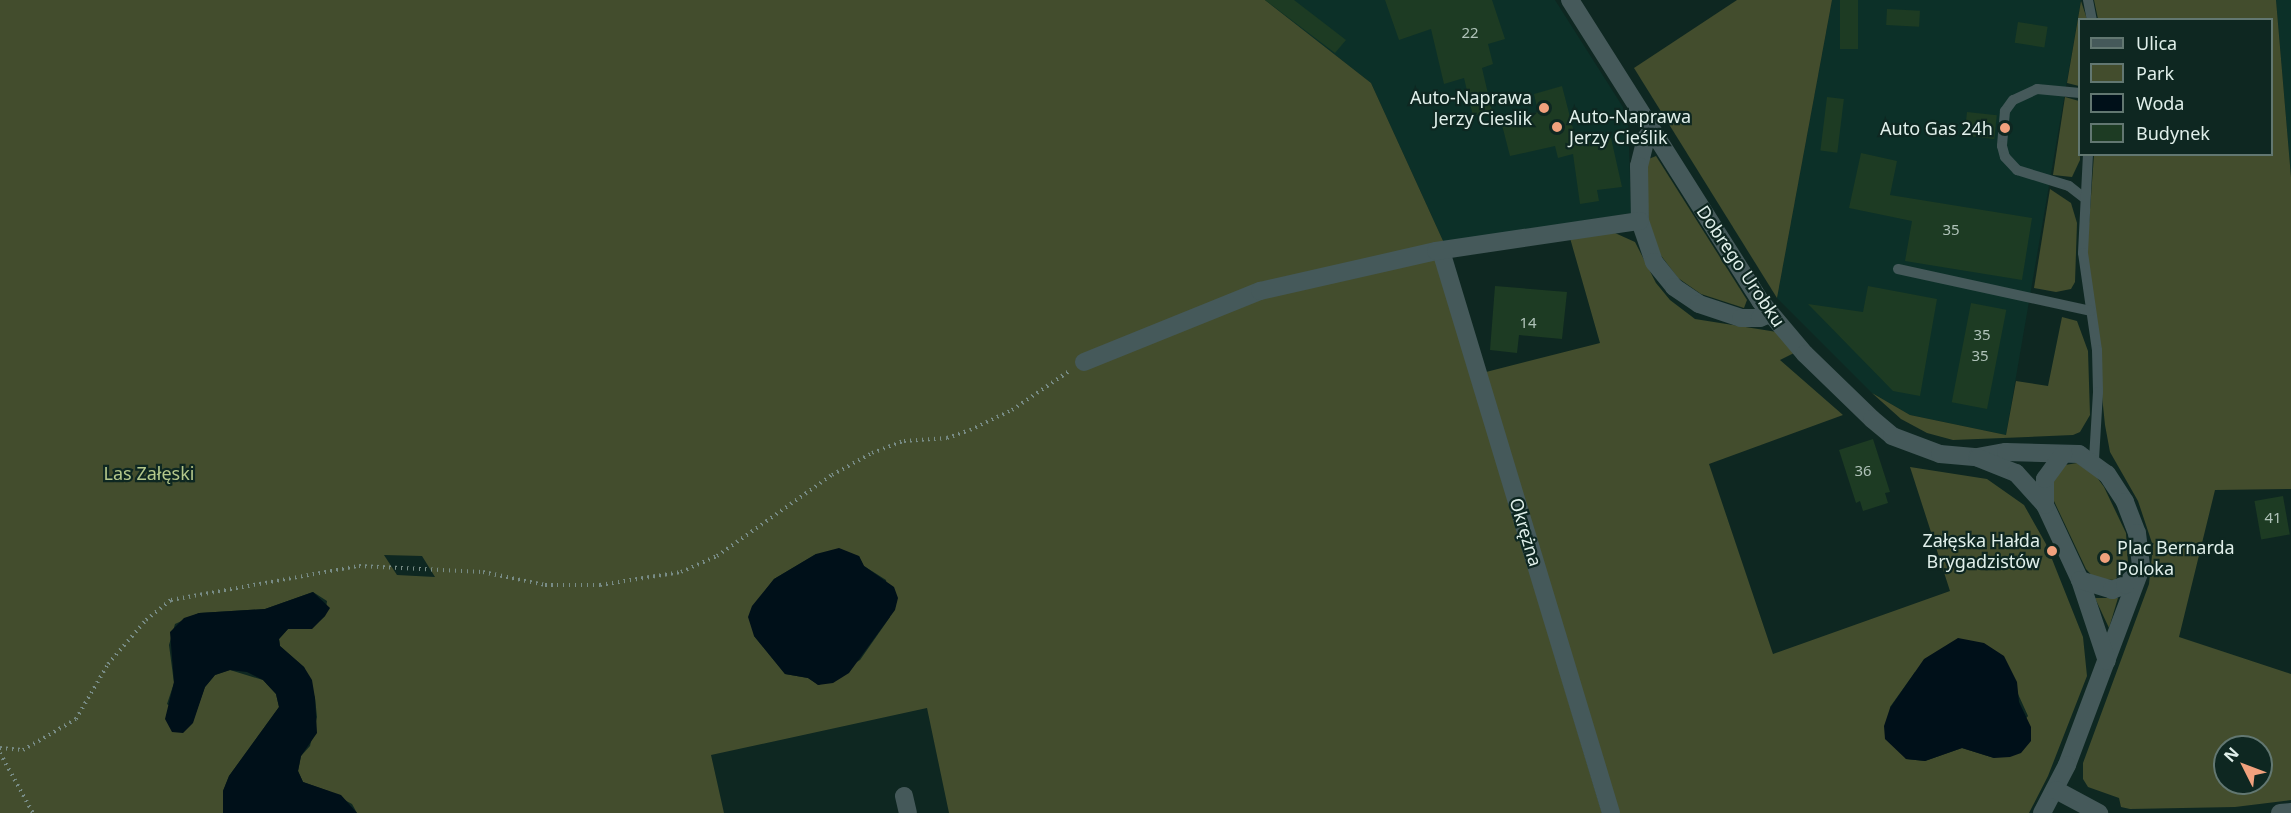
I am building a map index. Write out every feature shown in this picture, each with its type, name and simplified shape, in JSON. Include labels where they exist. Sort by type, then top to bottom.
[{"type":"street","name":"Dobrego Urobku","points":[[1570,0],[1770,314],[1805,354],[1892,436],[1928,451],[1977,457],[2016,473],[2045,505],[2080,580],[2107,661]]},
{"type":"street","points":[[1653,130],[1646,138],[1639,166],[1640,221],[1654,262],[1688,298],[1741,318],[1760,318],[1770,314]]},
{"type":"street","points":[[1084,362],[1260,291],[1441,251],[1640,221]]},
{"type":"street","name":"Okrężna","points":[[1441,251],[1611,813]]},
{"type":"street","name":"Dobrego Urobku","points":[[1977,457],[2006,452],[2079,454],[2094,460]]},
{"type":"street","name":"Dobrego Urobku","points":[[2045,505],[2045,479],[2063,454]]},
{"type":"street","points":[[2042,813],[2056,789],[2141,568],[2137,532],[2125,502],[2094,460]]},
{"type":"street","points":[[2080,580],[2112,590],[2125,585],[2141,568]]},
{"type":"street","points":[[2056,789],[2099,813]]},
{"type":"street","points":[[2280,813],[2291,812]]},
{"type":"lane","points":[[2088,0],[2092,18]]},
{"type":"lane","points":[[2078,93],[2037,89],[2013,100],[2005,111],[2002,146],[2005,157],[2017,170],[2069,186],[2083,197]]},
{"type":"lane","points":[[2088,156],[2083,197],[2083,253],[2098,392],[2094,460]]},
{"type":"lane","points":[[1898,269],[2090,311]]},
{"type":"path","points":[[0,748],[23,750],[76,719],[108,664],[146,620],[171,600],[359,566],[483,572],[545,585],[600,585],[681,572],[717,556],[832,475],[872,453],[904,441],[947,438],[970,430],[1012,410],[1084,362]]},
{"type":"path","points":[[0,753],[33,813]]},
{"type":"shaded area","points":[[1265,0],[1555,0],[1628,115],[1631,213],[1444,243],[1371,83]]},
{"type":"shaded area","points":[[1832,0],[2081,0],[2006,435],[1910,415],[1872,393],[1777,298]]},
{"type":"shaded area","points":[[2276,0],[2291,0],[2291,177]]},
{"type":"green space","name":"Las Załęski","points":[[0,0],[1265,0],[1371,83],[1444,243],[1431,244],[1602,813],[949,813],[927,708],[711,755],[724,813],[357,813],[352,804],[328,791],[303,782],[298,771],[301,756],[310,746],[317,717],[315,698],[304,667],[280,646],[279,639],[288,629],[318,622],[325,616],[327,601],[313,592],[265,609],[199,613],[175,624],[169,645],[174,683],[167,704],[192,723],[205,687],[215,675],[230,670],[263,680],[276,694],[279,707],[229,776],[223,791],[223,813],[0,813]],"holes":[[[816,554],[859,556],[864,566],[886,580],[890,617],[860,660],[819,685],[808,678],[785,674],[754,636],[764,592],[774,579]],[[384,555],[422,556],[435,577],[397,575]]]},
{"type":"green space","points":[[1737,0],[1832,0],[1777,298],[1634,68]]},
{"type":"green space","points":[[2094,0],[2276,0],[2291,177],[2291,489],[2215,490],[2179,637],[2291,674],[2291,800],[2235,807],[2130,809],[2121,807],[2119,798],[2088,787],[2083,779],[2083,763],[2149,584],[2153,546],[2138,501],[2110,452],[2105,425],[2087,251],[2094,156],[2273,156],[2273,18],[2098,18]]},
{"type":"green space","points":[[2081,1],[2087,18],[2078,18]]},
{"type":"green space","points":[[2078,19],[2078,86],[2067,83]]},
{"type":"green space","points":[[2065,97],[2078,101],[2078,156],[2080,160],[2072,177],[2053,175]]},
{"type":"green space","points":[[1656,156],[1747,300],[1744,308],[1701,294],[1678,278],[1656,249],[1649,231],[1646,160]]},
{"type":"green space","points":[[2050,189],[2071,203],[2077,223],[2075,282],[2071,289],[2056,292],[2034,288]]},
{"type":"green space","points":[[1615,233],[1635,242],[1656,283],[1670,300],[1695,319],[1777,332],[1796,352],[1780,360],[1843,415],[1709,464],[1773,654],[1950,591],[1910,467],[1987,479],[2024,505],[2046,544],[2083,637],[2087,676],[2048,776],[2029,813],[1618,813],[1486,372],[1600,343],[1570,238]],"holes":[[[1915,672],[2018,694],[2028,716],[1994,758],[1962,748],[1925,761],[1906,759],[1890,707]]]},
{"type":"green space","points":[[2062,317],[2077,321],[2088,351],[2090,415],[2080,432],[2073,435],[1953,440],[1927,433],[1901,419],[1872,393],[1910,415],[2006,435],[2016,381],[2048,386]]},
{"type":"green space","points":[[2077,463],[2096,476],[2104,487],[2126,533],[2128,563],[2115,580],[2095,579],[2086,569],[2053,499],[2051,481],[2065,465]]},
{"type":"green space","points":[[2095,598],[2118,598],[2109,628]]},
{"type":"water","points":[[839,548],[859,556],[864,566],[894,587],[898,598],[895,610],[849,673],[833,683],[818,685],[808,678],[785,674],[754,636],[748,617],[752,606],[774,579],[816,554]]},
{"type":"water","points":[[313,592],[330,608],[325,616],[312,629],[288,629],[279,639],[280,646],[304,667],[312,680],[315,698],[317,733],[301,756],[298,771],[303,782],[341,795],[357,813],[223,813],[223,791],[229,776],[279,707],[276,694],[263,680],[247,672],[230,670],[215,675],[205,687],[193,723],[183,733],[172,732],[165,719],[174,682],[170,632],[184,618],[199,613],[265,609]]},
{"type":"water","points":[[1958,638],[1984,643],[2004,656],[2017,682],[2019,702],[2031,727],[2031,741],[2021,753],[2010,757],[1994,758],[1962,748],[1925,761],[1906,759],[1885,739],[1884,726],[1890,708],[1924,659]]},
{"type":"building","points":[[1265,0],[1294,0],[1346,40],[1335,53]]},
{"type":"building","points":[[1385,0],[1492,0],[1505,39],[1488,44],[1493,64],[1482,68],[1492,111],[1473,116],[1464,78],[1444,84],[1431,29],[1399,40]]},
{"type":"building","points":[[1840,0],[1858,0],[1858,49],[1840,49]]},
{"type":"building","points":[[1887,9],[1920,11],[1919,27],[1886,25]]},
{"type":"building","points":[[2018,22],[2048,27],[2044,47],[2015,43]]},
{"type":"building","points":[[1562,86],[1577,144],[1611,138],[1622,187],[1597,190],[1599,201],[1580,204],[1573,154],[1558,158],[1555,146],[1510,156],[1501,121],[1538,112],[1534,94]]},
{"type":"building","points":[[1827,97],[1844,99],[1837,153],[1820,151]]},
{"type":"building","points":[[1967,112],[1997,115],[1994,139],[1964,136]]},
{"type":"building","points":[[1861,153],[1897,161],[1890,195],[2032,218],[2022,280],[1905,261],[1912,221],[1849,208]]},
{"type":"building","points":[[1495,286],[1567,292],[1562,339],[1519,335],[1517,353],[1490,350]]},
{"type":"building","points":[[1868,286],[1937,299],[1920,396],[1893,391],[1808,304],[1863,312]]},
{"type":"building","points":[[1971,303],[2006,310],[1987,409],[1952,402]]},
{"type":"building","points":[[1873,439],[1890,492],[1885,493],[1888,503],[1863,511],[1860,501],[1856,503],[1839,450]]},
{"type":"building","points":[[2283,496],[2290,534],[2261,539],[2254,501]]},
{"type":"place","name":"Auto-Naprawa Jerzy Cieslik","points":[[1544,108]]},
{"type":"place","name":"Auto-Naprawa Jerzy Cieślik","points":[[1557,127]]},
{"type":"place","name":"Auto Gas 24h","points":[[2005,128]]},
{"type":"place","name":"Załęska Hałda Brygadzistów","points":[[2052,551]]},
{"type":"place","name":"Plac Bernarda Poloka","points":[[2105,558]]}]
